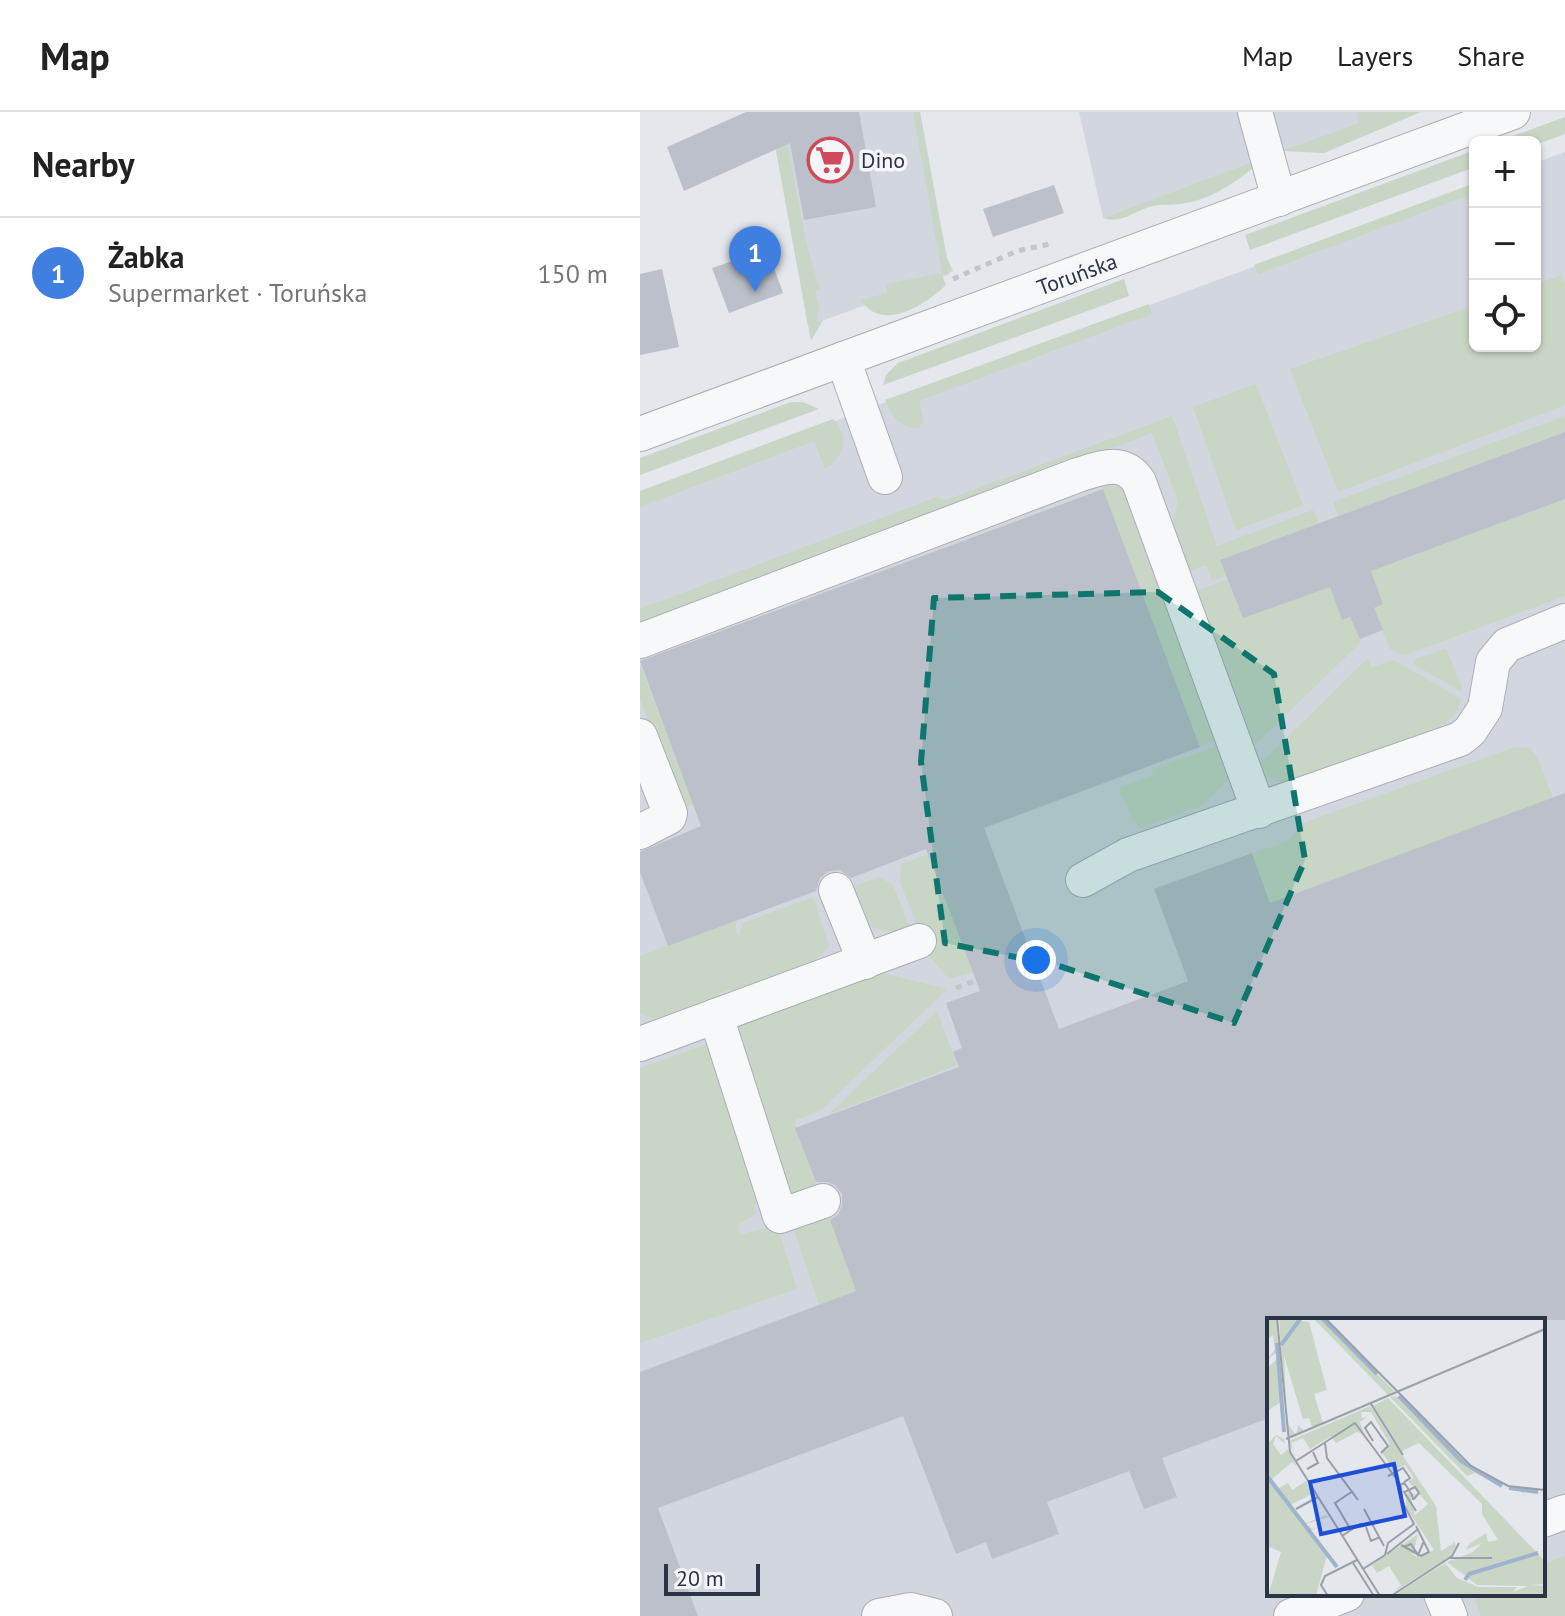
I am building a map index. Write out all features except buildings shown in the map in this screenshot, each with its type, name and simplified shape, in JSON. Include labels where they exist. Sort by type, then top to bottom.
[{"type":"street","points":[[1255,112],[1279,199]]},
{"type":"street","name":"Toruńska","points":[[640,434],[1513,112]]},
{"type":"street","points":[[843,359],[885,477]]},
{"type":"street","points":[[640,641],[1078,475],[1101,468],[1123,467],[1133,473],[1139,482],[1259,811]]},
{"type":"street","points":[[1083,880],[1128,855],[1460,739],[1470,731],[1485,708],[1493,662],[1507,645],[1565,621]]},
{"type":"street","points":[[640,736],[670,813],[669,817],[640,832]]},
{"type":"street","points":[[836,890],[865,962]]},
{"type":"street","points":[[640,1044],[919,941]]},
{"type":"street","points":[[716,1016],[780,1216],[823,1201]]},
{"type":"street","points":[[1545,1519],[1565,1512]]},
{"type":"street","points":[[1291,1616],[1342,1596]]},
{"type":"street","points":[[1442,1596],[1450,1616]]},
{"type":"street","points":[[879,1616],[911,1610],[935,1616]]},
{"type":"path","points":[[953,279],[1017,251],[1056,243]]},
{"type":"path","points":[[1033,958],[1050,952]]},
{"type":"path","points":[[956,988],[975,981]]},
{"type":"highlighted area","points":[[1158,592],[1274,674],[1305,860],[1234,1023],[1056,965],[945,943],[921,762],[934,598]]},
{"type":"shaded area","points":[[769,112],[920,112],[950,274],[808,326]]},
{"type":"shaded area","points":[[1079,112],[1357,112],[1360,123],[1103,218]]},
{"type":"shaded area","points":[[1565,152],[1565,1616],[640,1616],[640,493],[1469,187],[1469,352],[1541,352],[1541,161]]},
{"type":"green space","points":[[769,112],[782,112],[806,243],[820,290],[815,292],[819,305],[816,322],[823,320],[811,341]]},
{"type":"green space","points":[[913,112],[920,112],[946,256],[953,271],[942,275],[946,285],[927,300],[904,312],[880,314],[870,310],[861,300],[887,293],[886,284],[942,273]]},
{"type":"green space","points":[[1357,112],[1421,112],[1324,153],[1282,151],[1359,123]]},
{"type":"green space","points":[[1565,117],[1565,134],[1541,143],[1541,136],[1513,136]]},
{"type":"green space","points":[[1469,152],[1469,169],[1250,250],[1245,235]]},
{"type":"green space","points":[[1258,160],[1257,165],[1241,177],[1196,201],[1149,207],[1121,218],[1103,218]]},
{"type":"green space","points":[[1469,185],[1469,195],[1258,274],[1254,265]]},
{"type":"green space","points":[[1562,275],[1565,284],[1565,405],[1338,492],[1290,369],[1469,307],[1469,352],[1541,352],[1541,282]]},
{"type":"green space","points":[[1124,279],[1129,296],[883,385],[886,375],[898,363]]},
{"type":"green space","points":[[1149,304],[1152,314],[919,401],[924,421],[918,428],[906,426],[897,420],[885,400]]},
{"type":"green space","points":[[1256,384],[1303,505],[1236,530],[1193,407]]},
{"type":"green space","points":[[791,402],[803,402],[819,409],[640,475],[640,458]]},
{"type":"green space","points":[[1172,416],[1217,546],[1313,510],[1319,523],[1222,559],[1227,575],[1212,581],[1206,565],[1186,573],[1172,526],[1178,501],[1152,433],[640,625],[640,609],[937,497],[946,500]]},
{"type":"green space","points":[[1565,416],[1565,432],[1338,516],[1333,502]]},
{"type":"green space","points":[[833,419],[842,433],[843,446],[837,458],[825,469],[814,441],[640,507],[640,491]]},
{"type":"green space","points":[[1101,483],[1126,492],[1219,739],[1200,747],[1101,486],[640,659],[640,655]]},
{"type":"green space","points":[[1565,499],[1565,596],[1405,655],[1390,649],[1374,608],[1383,603],[1374,579],[1366,573]]},
{"type":"green space","points":[[1229,579],[1243,618],[1337,584],[1333,595],[1342,619],[1350,617],[1361,642],[1251,749],[1193,592]]},
{"type":"green space","points":[[1446,648],[1462,692],[1413,664],[1415,659]]},
{"type":"green space","points":[[1367,659],[1372,667],[1394,660],[1461,699],[1458,710],[1445,724],[1286,784],[1267,776],[1258,766]]},
{"type":"green space","points":[[640,665],[693,804],[680,809],[640,699]]},
{"type":"green space","points":[[1221,744],[1231,777],[1201,806],[1141,828],[1133,821],[1119,788],[1153,775],[1152,770]]},
{"type":"green space","points":[[1515,747],[1530,748],[1537,757],[1553,798],[1270,903],[1252,853],[1287,842],[1303,823]]},
{"type":"green space","points":[[928,854],[973,972],[949,979],[929,956],[900,882],[902,864]]},
{"type":"green space","points":[[879,877],[893,885],[909,926],[891,933],[869,926],[849,888]]},
{"type":"green space","points":[[813,897],[829,946],[814,962],[733,992],[731,989],[720,993],[721,996],[655,1020],[640,1013],[640,956],[737,920],[735,927],[739,935],[743,923]]},
{"type":"green space","points":[[882,973],[947,989],[820,1111],[795,1120],[820,1195],[786,1206],[734,1047],[736,1027]]},
{"type":"green space","points":[[937,1011],[957,1065],[829,1114]]},
{"type":"green space","points":[[714,1042],[768,1199],[754,1204],[757,1213],[738,1225],[738,1231],[742,1234],[777,1225],[797,1289],[640,1343],[640,1068]]},
{"type":"green space","points":[[825,1208],[856,1291],[819,1305],[791,1220]]},
{"type":"green space","points":[[1565,1556],[1565,1616],[1481,1616],[1474,1596],[1545,1596],[1545,1563]]},
{"type":"place","name":"Dino","points":[[830,160]]},
{"type":"place","name":"Żabka","points":[[755,292]]}]
